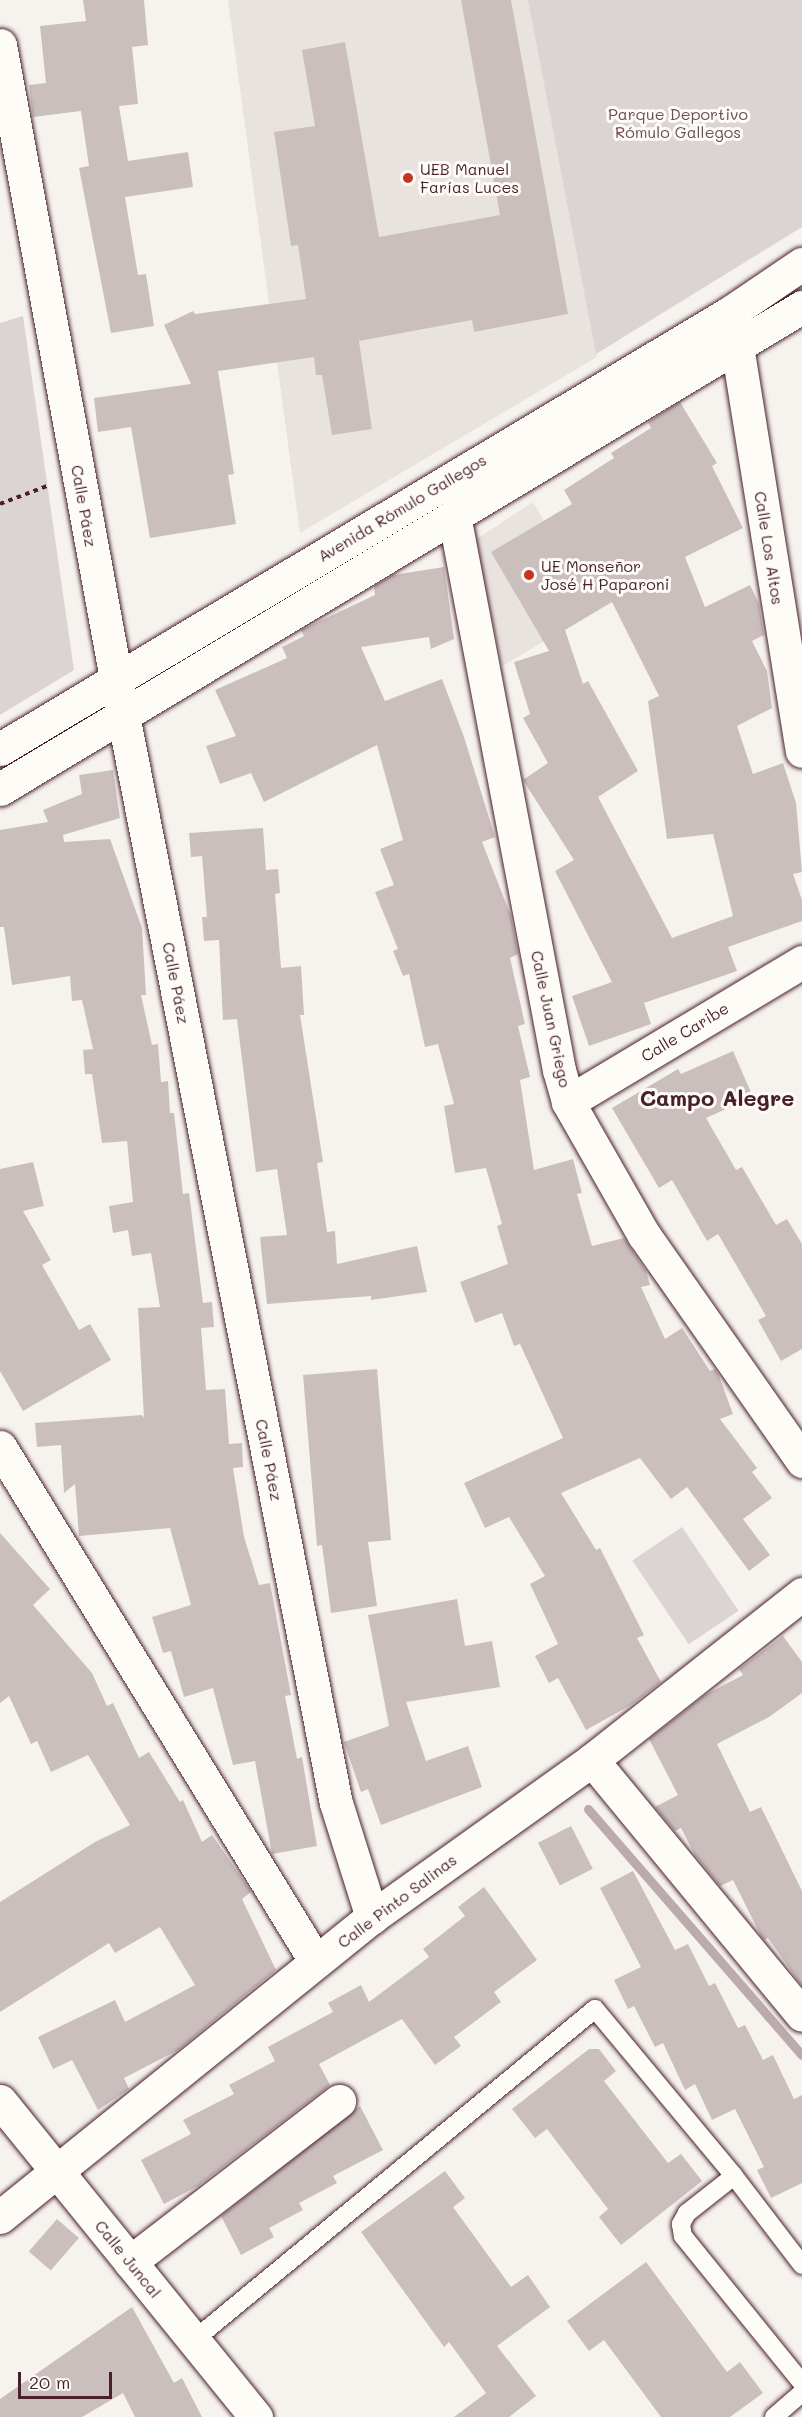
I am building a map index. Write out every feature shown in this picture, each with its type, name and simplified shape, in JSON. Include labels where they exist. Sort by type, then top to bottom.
[{"type":"street","name":"Calle Páez","points":[[0,45],[116,679],[336,1803],[372,1917]]},
{"type":"street","name":"Avenida Rómulo Gallegos","points":[[0,749],[731,312],[802,264]]},
{"type":"street","name":"Avenida Rómulo Gallegos","points":[[0,789],[123,712],[802,307]]},
{"type":"street","name":"Calle Los Altos","points":[[737,346],[802,751]]},
{"type":"street","name":"Calle Juan Griego","points":[[454,515],[559,1070],[568,1102],[644,1235],[802,1461]]},
{"type":"street","name":"Calle Caribe","points":[[568,1102],[802,962]]},
{"type":"street","points":[[0,1447],[316,1962]]},
{"type":"street","name":"Calle Pinto Salinas","points":[[0,2217],[372,1917],[592,1760],[802,1594]]},
{"type":"street","points":[[592,1760],[802,2015]]},
{"type":"street","name":"Calle Juncal","points":[[0,2101],[256,2417]]},
{"type":"street","points":[[130,2262],[339,2101]]},
{"type":"lane","points":[[194,2340],[595,2009],[734,2176],[802,2265]]},
{"type":"lane","points":[[734,2176],[687,2213],[681,2224],[683,2236],[802,2383]]},
{"type":"lane","points":[[774,2417],[802,2393]]},
{"type":"path","points":[[0,504],[47,486]]},
{"type":"shaded area","name":"UEB Manuel Farías Luces","points":[[228,0],[529,0],[597,357],[300,533]]},
{"type":"shaded area","name":"UE Monseñor José H Paparoni","points":[[533,502],[596,611],[502,666],[475,540]]},
{"type":"green space","name":"Parque Deportivo Rómulo Gallegos","points":[[528,0],[802,0],[802,227],[596,354]]},
{"type":"green space","points":[[23,316],[74,670],[0,715],[0,323]]},
{"type":"green space","points":[[682,1527],[738,1611],[689,1644],[632,1561]]},
{"type":"building","points":[[83,0],[144,0],[148,45],[132,47],[138,104],[119,106],[128,161],[188,152],[193,187],[125,197],[138,275],[146,274],[154,326],[111,333],[79,168],[89,166],[81,111],[33,117],[29,85],[46,83],[40,26],[86,21]]},
{"type":"building","points":[[461,0],[511,0],[568,314],[474,332],[472,320],[359,341],[372,429],[332,435],[322,375],[316,375],[314,357],[218,371],[234,474],[228,475],[236,524],[150,538],[131,427],[98,432],[94,398],[191,384],[164,325],[193,311],[195,314],[306,299],[298,245],[291,246],[274,132],[315,126],[302,50],[345,42],[379,237],[500,215]]},
{"type":"building","points":[[680,402],[717,463],[712,466],[743,528],[685,557],[705,607],[750,585],[759,604],[764,635],[752,641],[767,671],[772,708],[737,726],[753,774],[783,763],[796,803],[802,872],[793,874],[802,900],[802,921],[728,947],[737,971],[644,1003],[651,1024],[589,1046],[572,996],[612,982],[555,871],[574,860],[523,780],[548,763],[523,718],[530,714],[514,662],[549,651],[491,552],[572,504],[564,490],[614,458],[611,453],[651,428],[648,422]],"holes":[[[612,602],[659,696],[648,701],[667,839],[713,834],[733,916],[672,938],[598,797],[638,771],[588,681],[583,684],[565,630]]]},
{"type":"building","points":[[444,567],[454,639],[431,649],[429,637],[361,647],[385,701],[442,679],[464,737],[495,837],[482,842],[511,916],[518,954],[510,958],[525,1024],[518,1026],[530,1077],[520,1080],[534,1170],[573,1159],[582,1193],[577,1194],[592,1246],[624,1238],[646,1271],[650,1285],[641,1287],[665,1339],[682,1328],[710,1371],[715,1369],[733,1414],[720,1419],[757,1468],[752,1472],[772,1498],[743,1519],[770,1555],[749,1571],[687,1487],[671,1499],[640,1458],[561,1493],[596,1550],[600,1548],[644,1635],[637,1638],[661,1682],[631,1705],[586,1730],[558,1678],[549,1683],[535,1656],[558,1644],[530,1584],[545,1576],[509,1517],[485,1528],[464,1483],[563,1438],[520,1344],[514,1346],[502,1313],[475,1323],[460,1282],[508,1264],[497,1226],[502,1224],[486,1168],[455,1173],[444,1106],[454,1104],[438,1044],[425,1047],[409,974],[403,976],[393,951],[398,949],[375,892],[394,885],[380,849],[403,840],[377,745],[264,802],[251,773],[220,784],[206,746],[236,736],[215,690],[287,658],[282,647],[304,636],[301,630],[375,595],[374,586],[393,575]]},
{"type":"building","points":[[113,770],[120,818],[63,835],[64,842],[110,839],[142,928],[146,995],[141,995],[152,1045],[158,1044],[161,1082],[168,1081],[170,1113],[174,1113],[183,1194],[189,1193],[203,1303],[212,1302],[214,1327],[201,1328],[206,1390],[225,1389],[229,1444],[242,1443],[243,1467],[233,1468],[244,1537],[259,1585],[270,1583],[291,1695],[285,1696],[297,1759],[302,1757],[317,1846],[272,1854],[255,1761],[233,1765],[213,1688],[184,1697],[171,1651],[163,1653],[152,1617],[191,1605],[170,1528],[79,1536],[75,1484],[64,1493],[61,1445],[37,1447],[35,1423],[142,1415],[144,1418],[138,1308],[160,1307],[151,1253],[132,1256],[128,1230],[113,1233],[109,1206],[133,1202],[127,1141],[102,1143],[92,1074],[85,1074],[83,1050],[93,1049],[82,1000],[72,1001],[70,976],[12,985],[4,927],[0,927],[0,830],[48,822],[43,810],[82,794],[79,775]]},
{"type":"building","points":[[263,828],[266,870],[278,869],[280,893],[275,894],[281,968],[301,966],[304,1015],[300,1015],[323,1162],[317,1163],[327,1232],[335,1231],[337,1264],[417,1246],[427,1292],[371,1300],[371,1296],[267,1304],[260,1237],[287,1235],[277,1169],[256,1172],[237,1019],[223,1020],[219,940],[204,941],[202,917],[207,917],[202,856],[191,857],[189,833]]},
{"type":"building","points":[[733,1051],[753,1097],[706,1118],[736,1170],[742,1167],[776,1225],[787,1219],[802,1244],[802,1349],[781,1361],[758,1320],[766,1316],[718,1234],[707,1241],[672,1180],[659,1188],[612,1108],[678,1069],[681,1074]]},
{"type":"building","points":[[33,1162],[44,1206],[23,1211],[51,1260],[42,1265],[79,1330],[90,1324],[111,1360],[23,1411],[0,1371],[0,1169]]},
{"type":"building","points":[[377,1369],[391,1540],[368,1542],[377,1606],[331,1613],[322,1545],[317,1546],[303,1375]]},
{"type":"building","points":[[0,1533],[50,1589],[33,1605],[92,1673],[107,1706],[113,1703],[139,1758],[149,1752],[180,1802],[183,1800],[202,1842],[212,1835],[248,1887],[251,1892],[242,1899],[276,1970],[178,2050],[124,2078],[129,2089],[98,2110],[72,2060],[53,2069],[38,2037],[115,2000],[125,2022],[195,1985],[160,1927],[115,1953],[109,1943],[0,2012],[0,1902],[95,1842],[130,1825],[88,1755],[51,1772],[37,1741],[31,1744],[9,1696],[0,1703]]},
{"type":"building","points":[[457,1599],[465,1646],[492,1641],[500,1687],[406,1702],[426,1761],[468,1746],[482,1787],[381,1825],[368,1789],[361,1792],[344,1742],[389,1726],[368,1615]]},
{"type":"building","points":[[783,1636],[802,1662],[802,1693],[769,1717],[717,1744],[750,1812],[761,1807],[802,1891],[802,1986],[768,1938],[764,1940],[760,1934],[733,1880],[720,1886],[695,1855],[681,1828],[675,1831],[655,1807],[678,1795],[649,1739],[705,1695],[743,1675],[739,1669]]},
{"type":"building","points":[[571,1826],[593,1869],[560,1886],[538,1843]]},
{"type":"building","points":[[633,1871],[675,1950],[688,1944],[709,1986],[715,1983],[738,2028],[745,2025],[763,2060],[773,2055],[794,2099],[802,2095],[802,2183],[771,2198],[757,2170],[764,2167],[735,2109],[712,2120],[695,2084],[685,2090],[663,2043],[655,2047],[634,2006],[628,2009],[614,1980],[641,1967],[600,1888]]},
{"type":"building","points":[[484,1887],[537,1960],[494,1992],[501,2002],[454,2037],[461,2046],[435,2065],[402,2019],[319,2064],[330,2085],[198,2186],[164,2204],[141,2160],[191,2134],[183,2120],[234,2094],[229,2085],[275,2061],[268,2047],[333,2012],[328,2003],[361,1985],[369,2002],[429,1957],[423,1949],[465,1916],[458,1907]]},
{"type":"building","points":[[589,2049],[599,2049],[616,2071],[604,2081],[668,2163],[681,2154],[702,2181],[621,2245],[599,2217],[608,2209],[547,2129],[535,2138],[512,2109]]},
{"type":"building","points":[[360,2106],[383,2150],[333,2176],[337,2183],[299,2203],[303,2210],[269,2228],[274,2237],[241,2255],[221,2216]]},
{"type":"building","points":[[445,2171],[465,2198],[453,2207],[511,2287],[528,2275],[550,2307],[497,2346],[536,2396],[509,2417],[454,2417],[486,2393],[449,2342],[444,2347],[361,2232]]},
{"type":"building","points":[[57,2219],[79,2238],[51,2270],[29,2251]]},
{"type":"building","points":[[646,2262],[727,2372],[740,2362],[763,2393],[730,2417],[661,2417],[604,2340],[589,2351],[567,2321]]},
{"type":"building","points":[[132,2307],[174,2383],[182,2378],[202,2417],[135,2417],[123,2393],[82,2417],[0,2417],[0,2399]]},
{"type":"waterway","points":[[588,1809],[802,2055]]},
{"type":"place","name":"UEB Manuel Farías Luces","points":[[408,178]]},
{"type":"place","name":"UE Monseñor José H Paparoni","points":[[529,575]]},
{"type":"district","name":"Campo Alegre","points":[[717,1098]]}]
